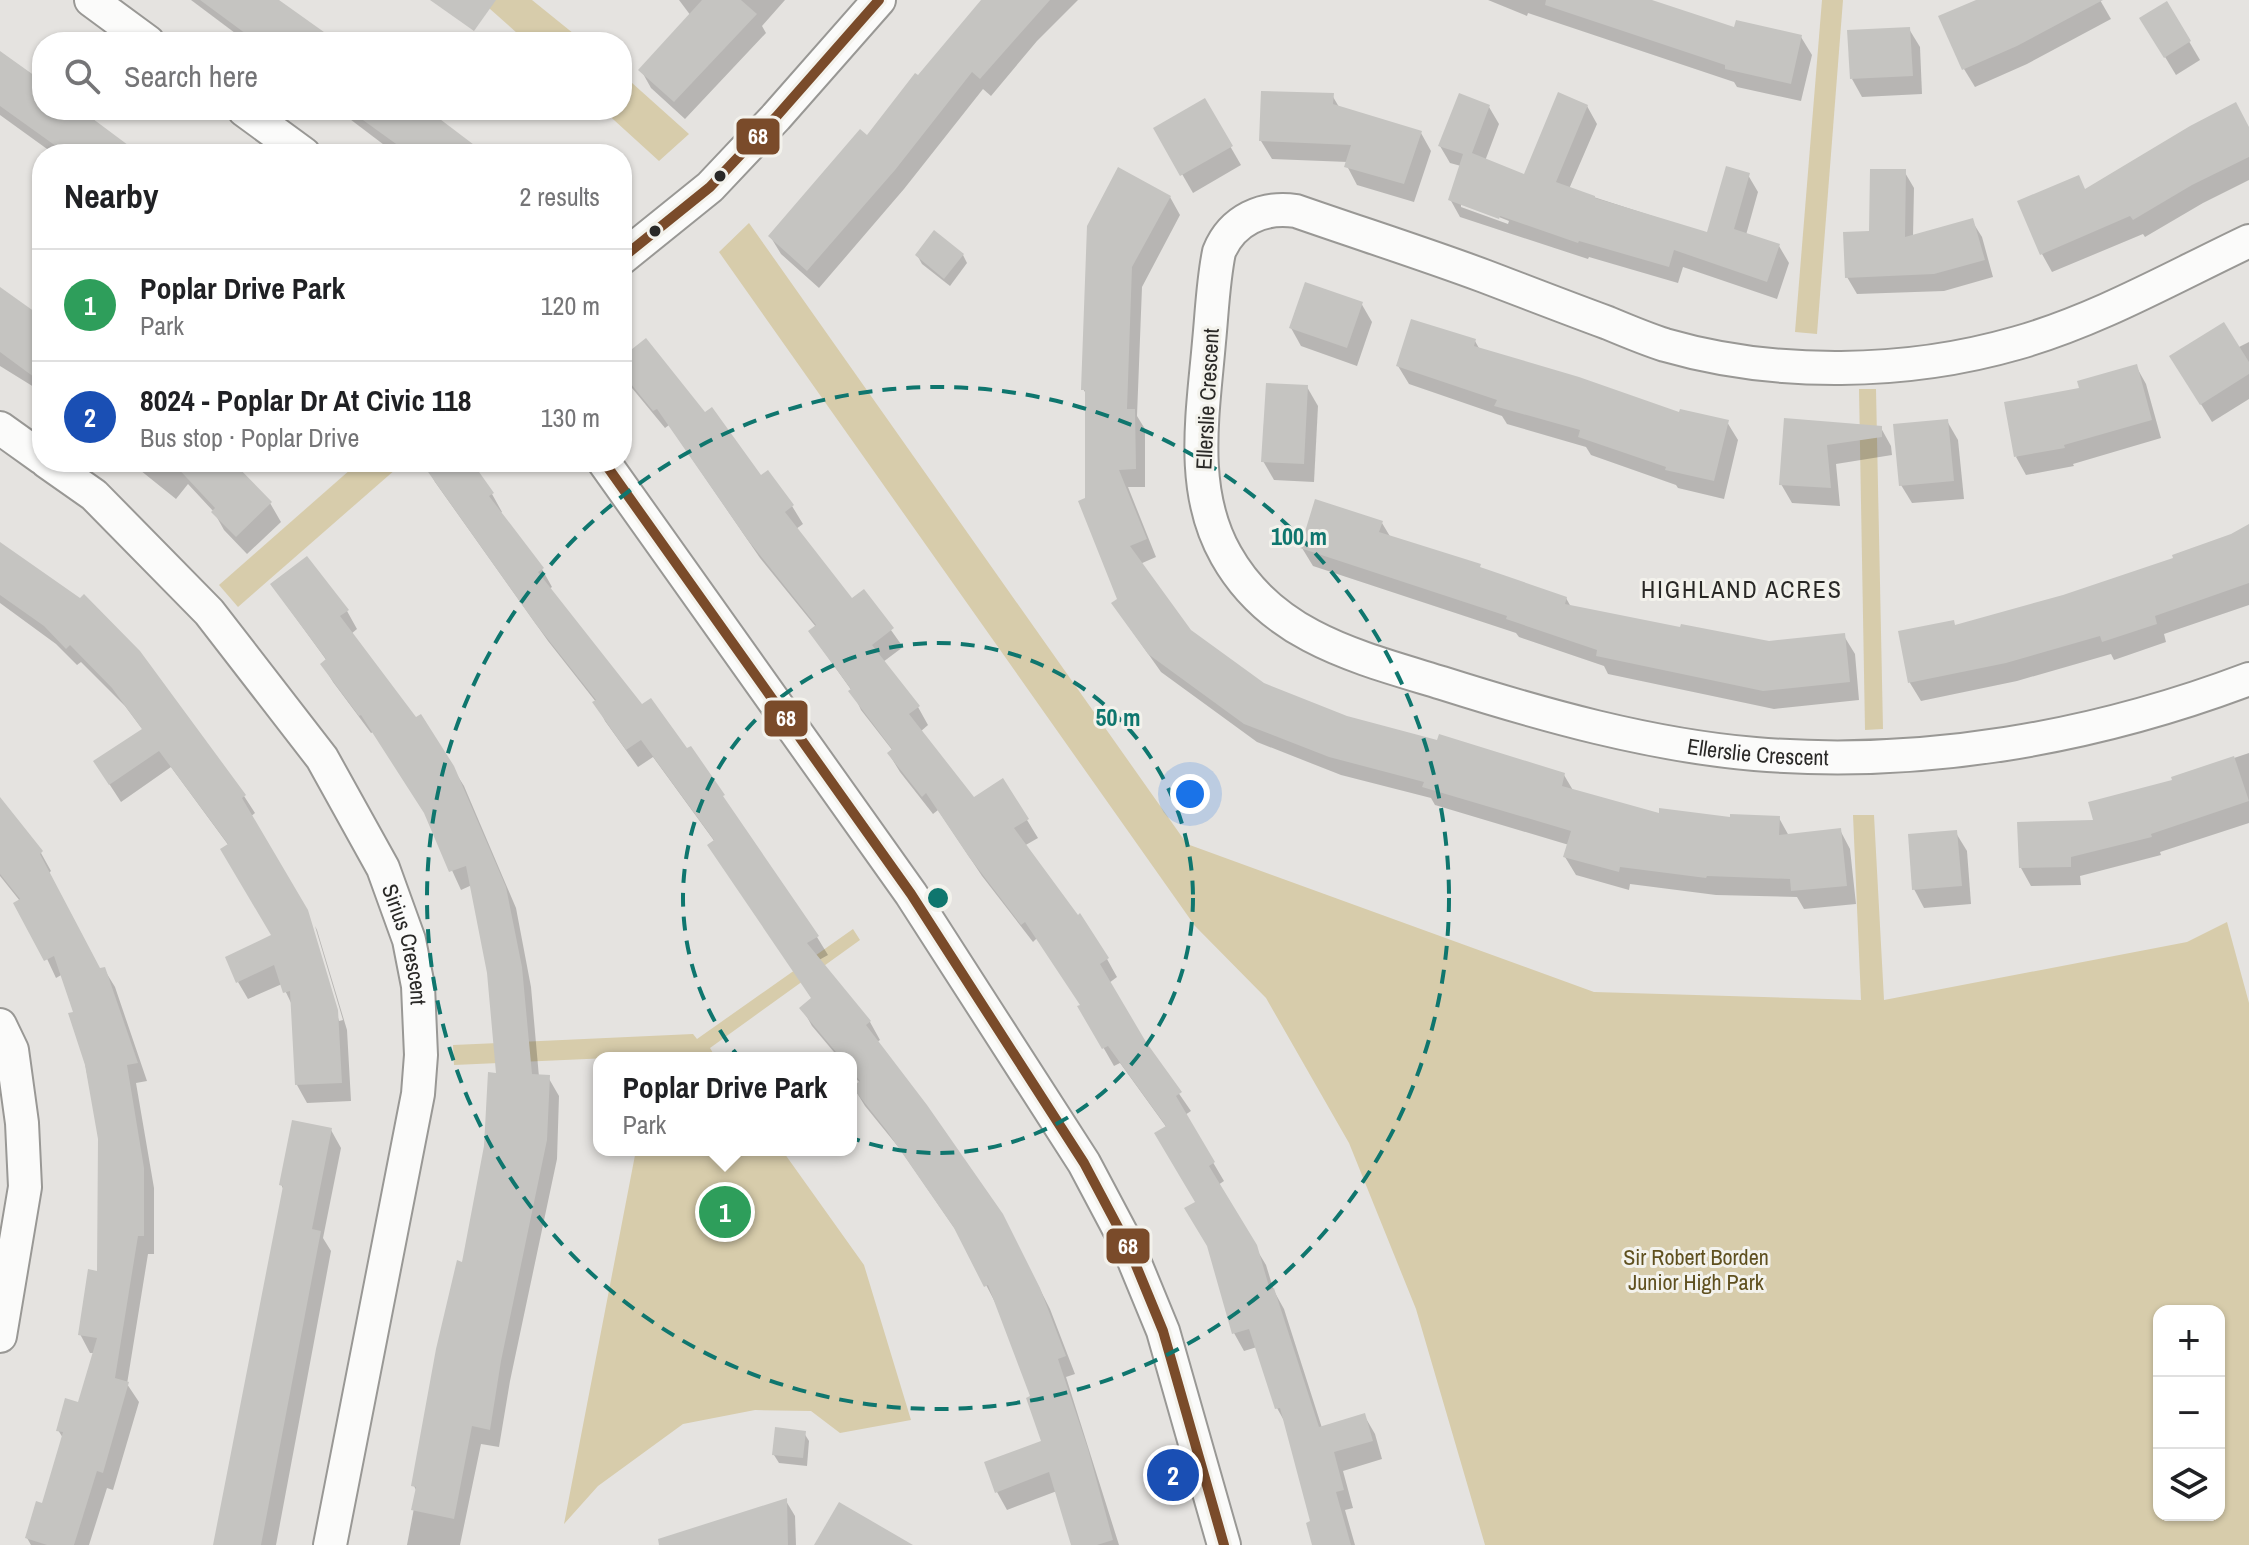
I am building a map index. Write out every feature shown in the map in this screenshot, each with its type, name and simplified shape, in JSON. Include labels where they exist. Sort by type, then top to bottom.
[{"type":"street","points":[[91,0],[134,32]]},
{"type":"street","points":[[632,250],[710,187],[879,0]]},
{"type":"street","points":[[258,120],[290,144]]},
{"type":"street","name":"Ellerslie Crescent","points":[[2249,241],[2098,314],[2019,343],[1913,363],[1867,367],[1809,366],[1735,359],[1663,344],[1466,270],[1296,211],[1275,209],[1245,219],[1224,240],[1219,252],[1208,353],[1201,465],[1212,521],[1225,553],[1263,604],[1297,629],[1315,639],[1413,674],[1515,706],[1598,727],[1756,754],[1876,757],[2047,737],[2186,703],[2249,679]]},
{"type":"street","points":[[0,428],[32,451]]},
{"type":"street","name":"Sirius Crescent","points":[[61,472],[94,495],[209,612],[313,746],[383,868],[409,940],[418,986],[421,1055],[418,1094],[330,1545]]},
{"type":"street","points":[[611,472],[911,894],[1084,1163],[1128,1246],[1163,1331],[1224,1545]]},
{"type":"street","points":[[0,1025],[12,1050],[22,1123],[25,1187],[0,1336]]},
{"type":"green space","points":[[480,0],[532,0],[572,32],[516,32]]},
{"type":"green space","points":[[1822,0],[1843,0],[1817,334],[1795,332]]},
{"type":"green space","points":[[632,83],[689,134],[659,161],[614,120],[632,120]]},
{"type":"green space","name":"Sir Robert Borden Junior High Park","points":[[749,223],[1187,844],[1594,992],[1861,1000],[1853,815],[1874,815],[1884,1000],[2187,942],[2227,922],[2249,1003],[2249,1545],[1485,1545],[1416,1309],[1349,1143],[1266,998],[1195,926],[719,252]]},
{"type":"green space","points":[[1859,389],[1876,389],[1883,729],[1865,730]]},
{"type":"green space","points":[[348,472],[393,472],[238,607],[219,585]]},
{"type":"green space","points":[[853,929],[860,940],[710,1048],[712,1052],[593,1052],[593,1059],[454,1065],[453,1045],[693,1034],[697,1039]]},
{"type":"green space","points":[[635,1156],[786,1156],[864,1265],[911,1420],[840,1433],[811,1411],[755,1410],[683,1424],[598,1486],[564,1524]]},
{"type":"building","points":[[200,0],[279,0],[324,32],[243,32]]},
{"type":"building","points":[[430,0],[496,0],[474,31]]},
{"type":"building","points":[[702,0],[741,0],[757,14],[674,102],[638,70]]},
{"type":"building","points":[[981,0],[1050,0],[980,79],[972,72],[895,170],[807,271],[768,236],[860,129],[867,135],[915,73],[918,75]]},
{"type":"building","points":[[1546,0],[1652,0],[1734,27],[1736,20],[1802,35],[1791,84],[1725,69],[1725,65],[1545,5]]},
{"type":"building","points":[[1976,0],[2103,0],[2017,46],[1962,70],[1938,16]]},
{"type":"building","points":[[2167,1],[2191,41],[2164,58],[2139,18]]},
{"type":"building","points":[[1910,27],[1913,76],[1850,79],[1847,30]]},
{"type":"building","points":[[0,51],[32,74],[32,120],[94,120],[127,144],[53,144],[0,106]]},
{"type":"building","points":[[1261,91],[1334,93],[1333,104],[1422,131],[1404,184],[1344,167],[1351,145],[1259,141]]},
{"type":"building","points":[[1558,92],[1588,105],[1556,182],[1595,198],[1707,232],[1726,166],[1750,173],[1734,229],[1780,244],[1767,282],[1674,250],[1669,267],[1578,243],[1448,200],[1463,154],[1438,146],[1459,93],[1490,105],[1472,153],[1524,174]]},
{"type":"building","points":[[1205,98],[1233,146],[1180,176],[1153,128]]},
{"type":"building","points":[[2236,102],[2249,127],[2249,157],[2192,185],[2133,220],[2130,216],[2040,255],[2017,201],[2079,175],[2085,189]]},
{"type":"building","points":[[363,120],[441,120],[473,144],[396,144]]},
{"type":"building","points":[[1118,167],[1171,196],[1132,267],[1127,409],[1135,409],[1136,469],[1119,470],[1147,539],[1130,546],[1191,630],[1264,683],[1347,716],[1437,740],[1439,734],[1565,773],[1562,786],[1659,813],[1659,808],[1730,817],[1730,814],[1780,816],[1779,835],[1841,828],[1847,886],[1791,891],[1790,879],[1706,878],[1620,867],[1619,872],[1563,857],[1571,831],[1422,787],[1424,782],[1329,757],[1244,724],[1148,654],[1111,603],[1117,599],[1078,501],[1085,498],[1085,390],[1081,390],[1087,226]]},
{"type":"building","points":[[1870,169],[1906,169],[1905,237],[1973,218],[1985,260],[1934,274],[1845,278],[1843,232],[1869,231]]},
{"type":"building","points":[[934,230],[964,254],[944,279],[915,255]]},
{"type":"building","points":[[1305,282],[1363,302],[1347,348],[1289,328]]},
{"type":"building","points":[[0,287],[32,310],[32,376],[0,352]]},
{"type":"building","points":[[1411,319],[1476,339],[1474,346],[1579,377],[1679,412],[1680,409],[1729,420],[1714,481],[1665,470],[1666,467],[1578,437],[1580,430],[1494,406],[1497,400],[1396,366]]},
{"type":"building","points":[[2224,322],[2249,362],[2249,374],[2200,405],[2169,356]]},
{"type":"building","points":[[646,338],[705,412],[712,407],[761,475],[768,470],[794,505],[785,512],[852,598],[864,589],[894,628],[872,645],[920,706],[909,714],[974,797],[1003,778],[1029,819],[1014,828],[1078,915],[1080,913],[1109,958],[1100,964],[1146,1042],[1182,1092],[1176,1096],[1215,1162],[1209,1166],[1257,1245],[1319,1427],[1365,1413],[1373,1441],[1334,1452],[1344,1490],[1336,1492],[1351,1545],[1312,1545],[1306,1523],[1310,1521],[1280,1408],[1275,1409],[1249,1329],[1232,1334],[1207,1246],[1184,1208],[1195,1202],[1154,1133],[1166,1126],[1108,1046],[1102,1049],[1077,1006],[1080,1005],[1025,922],[1021,925],[969,857],[926,793],[922,797],[887,753],[892,749],[808,631],[816,625],[747,539],[657,409],[653,411],[632,385],[632,349]]},
{"type":"building","points":[[2137,364],[2152,420],[2064,445],[2065,448],[2014,457],[2004,402],[2079,388],[2077,381]]},
{"type":"building","points":[[1266,383],[1308,385],[1304,464],[1261,462]]},
{"type":"building","points":[[1784,418],[1882,426],[1882,437],[1827,445],[1831,488],[1779,485]]},
{"type":"building","points":[[1948,419],[1954,481],[1899,486],[1893,424]]},
{"type":"building","points":[[181,472],[243,472],[272,502],[236,537],[211,512],[215,508]]},
{"type":"building","points":[[428,472],[479,472],[494,493],[489,496],[544,568],[538,572],[642,704],[651,698],[687,748],[691,746],[819,936],[807,943],[871,1021],[866,1025],[927,1105],[1003,1214],[1040,1288],[1066,1356],[1058,1359],[1088,1449],[1113,1540],[1097,1545],[1071,1545],[1049,1472],[995,1493],[984,1462],[1041,1441],[1026,1398],[1030,1396],[988,1285],[984,1287],[954,1228],[857,1093],[860,1081],[857,1077],[857,1052],[836,1052],[799,1008],[811,998],[707,845],[714,840],[641,740],[626,750],[592,702],[596,700],[535,623]]},
{"type":"building","points":[[1315,499],[1383,521],[1379,532],[1481,564],[1480,567],[1567,597],[1565,604],[1769,641],[1845,633],[1850,682],[1763,691],[1596,656],[1597,650],[1506,619],[1507,616],[1300,548]]},
{"type":"building","points":[[2249,524],[2249,583],[2155,616],[2157,624],[2102,642],[2100,636],[2006,663],[1908,683],[1898,631],[1954,620],[1955,625],[2063,595],[2173,558],[2172,555],[2231,534]]},
{"type":"building","points":[[0,542],[80,598],[84,594],[140,651],[246,795],[242,798],[308,910],[338,1010],[342,1083],[295,1085],[290,991],[283,993],[274,965],[236,983],[225,957],[271,935],[220,849],[228,844],[159,751],[109,785],[93,761],[142,729],[112,688],[70,645],[66,649],[44,626],[0,595]]},
{"type":"building","points":[[307,556],[349,610],[340,616],[416,717],[421,714],[454,766],[506,887],[522,967],[532,1074],[550,1075],[547,1140],[501,1361],[490,1430],[472,1426],[454,1519],[411,1510],[416,1487],[411,1486],[436,1349],[457,1260],[462,1262],[484,1146],[488,1072],[496,1073],[487,973],[466,866],[449,872],[424,813],[361,715],[320,664],[326,659],[270,584]]},
{"type":"building","points":[[2234,756],[2249,801],[2151,834],[2152,837],[2071,857],[2071,867],[2019,868],[2017,822],[2093,820],[2088,802],[2172,780],[2171,777]]},
{"type":"building","points":[[0,797],[43,851],[40,854],[100,968],[105,967],[138,1063],[127,1065],[144,1168],[144,1236],[138,1236],[115,1378],[129,1382],[103,1473],[97,1471],[74,1545],[47,1545],[25,1538],[36,1501],[42,1503],[63,1432],[56,1431],[65,1398],[78,1402],[97,1338],[78,1335],[88,1269],[97,1271],[98,1139],[85,1065],[68,1013],[73,1012],[54,956],[44,961],[13,903],[20,899],[0,874]]},
{"type":"building","points":[[1957,830],[1962,886],[1912,890],[1908,834]]},
{"type":"building","points":[[292,1120],[332,1128],[312,1229],[321,1231],[261,1545],[213,1545],[283,1186],[279,1185]]},
{"type":"building","points":[[775,1427],[806,1431],[803,1458],[772,1455]]},
{"type":"building","points":[[787,1498],[788,1545],[659,1545],[658,1539]]},
{"type":"building","points":[[839,1502],[913,1545],[814,1545]]},
{"type":"transit line","name":"68","points":[[632,250],[710,187],[879,0]]},
{"type":"transit line","name":"68","points":[[611,472],[911,894],[1084,1163],[1128,1246],[1163,1331],[1224,1545]]},
{"type":"place","name":"Poplar Drive Park","points":[[725,1212]]},
{"type":"place","name":"8024 - Poplar Dr At Civic 118","points":[[1173,1475]]},
{"type":"district","name":"HIGHLAND ACRES","points":[[1742,590]]}]
